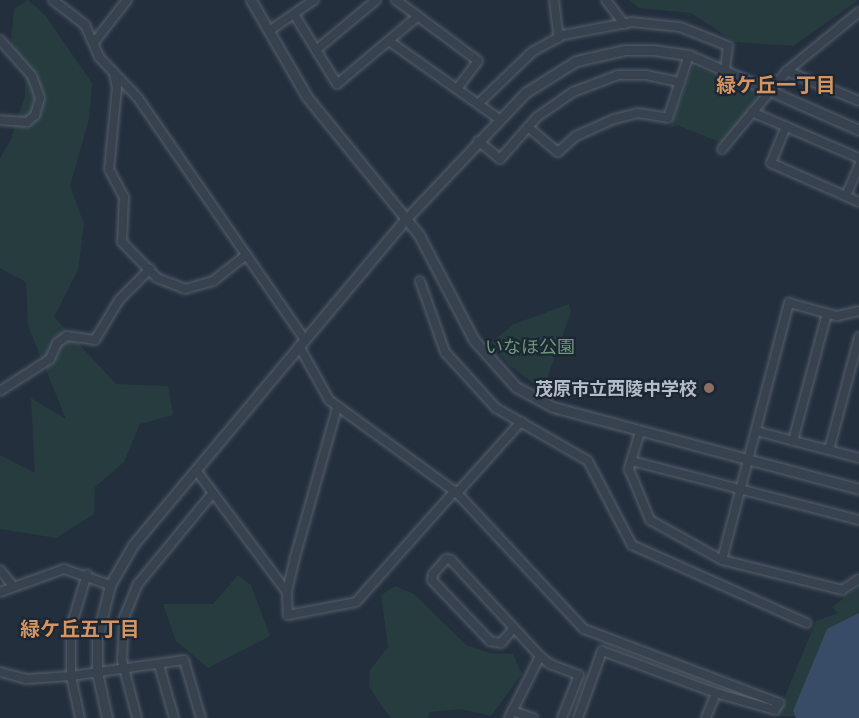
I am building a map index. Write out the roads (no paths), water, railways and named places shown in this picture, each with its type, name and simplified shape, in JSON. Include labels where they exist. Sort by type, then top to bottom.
[{"type":"street","points":[[53,0],[85,25],[95,41],[99,57],[113,69],[138,98],[246,255],[302,343],[315,378],[337,408],[456,492],[584,629],[779,703],[775,710],[716,693],[603,651],[578,718]]},
{"type":"street","points":[[95,41],[127,0]]},
{"type":"street","points":[[251,0],[307,97],[430,252],[474,340],[516,387],[554,407],[640,432],[859,489]]},
{"type":"street","points":[[269,31],[314,0]]},
{"type":"street","points":[[316,50],[376,0]]},
{"type":"street","points":[[396,0],[478,61],[457,89]]},
{"type":"street","points":[[554,0],[559,38]]},
{"type":"street","points":[[606,0],[624,24]]},
{"type":"street","points":[[722,149],[787,71],[859,12]]},
{"type":"street","points":[[294,14],[337,84],[418,16]]},
{"type":"street","points":[[478,104],[532,52],[559,38],[624,24],[680,27],[710,37],[728,46],[725,70]]},
{"type":"street","points":[[0,40],[32,76],[40,98],[35,115],[27,122],[0,120]]},
{"type":"street","points":[[389,41],[499,119]]},
{"type":"street","points":[[107,718],[97,672],[97,638],[110,585],[133,545],[406,219],[525,93],[576,61],[625,50],[690,55],[859,130]]},
{"type":"street","points":[[528,127],[558,152],[576,136],[614,119],[638,113],[668,118],[690,55]]},
{"type":"street","points":[[113,69],[117,88],[109,169],[124,197],[122,242],[157,278],[173,287],[196,288],[230,272],[246,255]]},
{"type":"street","points":[[787,71],[859,101]]},
{"type":"street","points":[[478,141],[500,159],[528,127],[573,92],[618,75],[646,75],[680,82]]},
{"type":"street","points":[[752,112],[859,158]]},
{"type":"street","points":[[786,126],[771,163],[859,202]]},
{"type":"street","points":[[846,196],[859,165]]},
{"type":"street","points":[[0,391],[50,359],[57,343],[67,336],[95,340],[119,300],[150,269]]},
{"type":"street","points":[[420,281],[445,352],[496,408],[588,461],[632,545],[806,623]]},
{"type":"street","points":[[722,560],[789,303],[837,316],[859,312]]},
{"type":"street","points":[[793,441],[827,313]]},
{"type":"street","points":[[829,450],[859,336]]},
{"type":"street","points":[[337,408],[287,592],[288,615],[356,602],[521,422]]},
{"type":"street","points":[[756,431],[859,458]]},
{"type":"street","points":[[640,432],[629,469],[650,520],[722,560],[842,590],[859,579]]},
{"type":"street","points":[[632,461],[859,520]]},
{"type":"street","points":[[196,470],[287,592]]},
{"type":"street","points":[[136,718],[124,668],[124,618],[138,584],[212,494]]},
{"type":"street","points":[[514,628],[501,643],[490,641],[432,580],[433,574],[446,559],[451,560],[540,656],[550,664],[579,675],[562,718]]},
{"type":"street","points":[[0,592],[64,569],[87,574],[110,585]]},
{"type":"street","points":[[0,570],[14,586]]},
{"type":"street","points":[[80,718],[71,676],[71,627],[87,574]]},
{"type":"street","points":[[533,718],[511,715],[540,656]]},
{"type":"street","points":[[0,672],[26,679],[71,676],[184,660],[201,718]]},
{"type":"street","points":[[159,665],[174,718]]},
{"type":"street","points":[[706,718],[716,693]]},
{"type":"water","points":[[859,613],[859,718],[796,718],[793,711],[827,629]]},
{"type":"place","name":"茂原市立西陵中学校","points":[[709,388]]},
{"type":"district","name":"緑ケ丘一丁目","points":[[776,84]]},
{"type":"district","name":"緑ケ丘五丁目","points":[[80,628]]},
{"type":"park label","name":"いなほ公園","points":[[530,346]]}]
